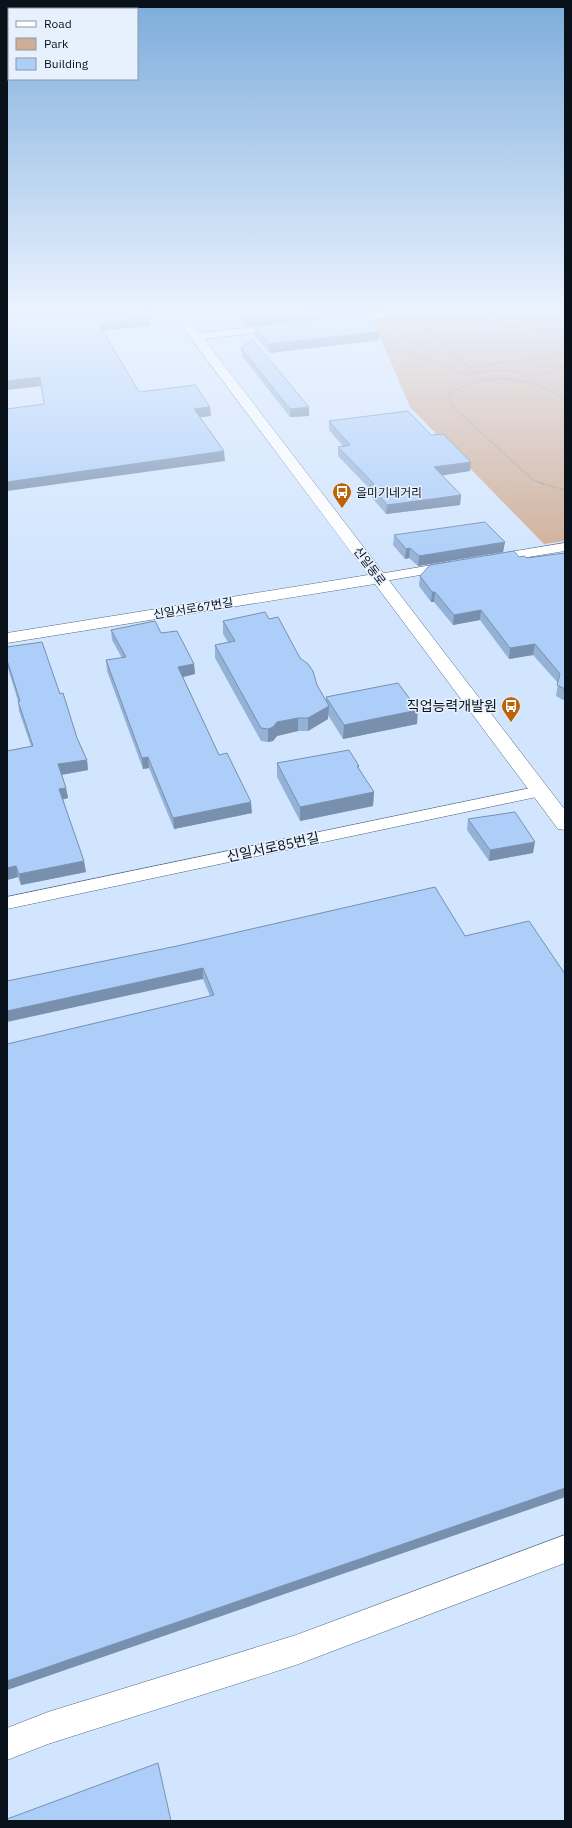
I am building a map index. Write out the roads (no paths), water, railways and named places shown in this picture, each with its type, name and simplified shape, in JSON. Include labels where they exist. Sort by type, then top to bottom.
[{"type":"main road","name":"신일동로","points":[[240,394],[565,824]]},
{"type":"main road","name":"신일서로67번길","points":[[7,638],[379,578]]},
{"type":"street","points":[[479,561],[565,547]]},
{"type":"street","points":[[379,578],[464,564]]},
{"type":"street","name":"신일서로85번길","points":[[7,903],[540,791]]},
{"type":"street","points":[[7,1744],[48,1728],[296,1650],[565,1549]]},
{"type":"place","name":"을미기네거리","points":[[342,509]]},
{"type":"place","name":"직업능력개발원","points":[[511,723]]}]
